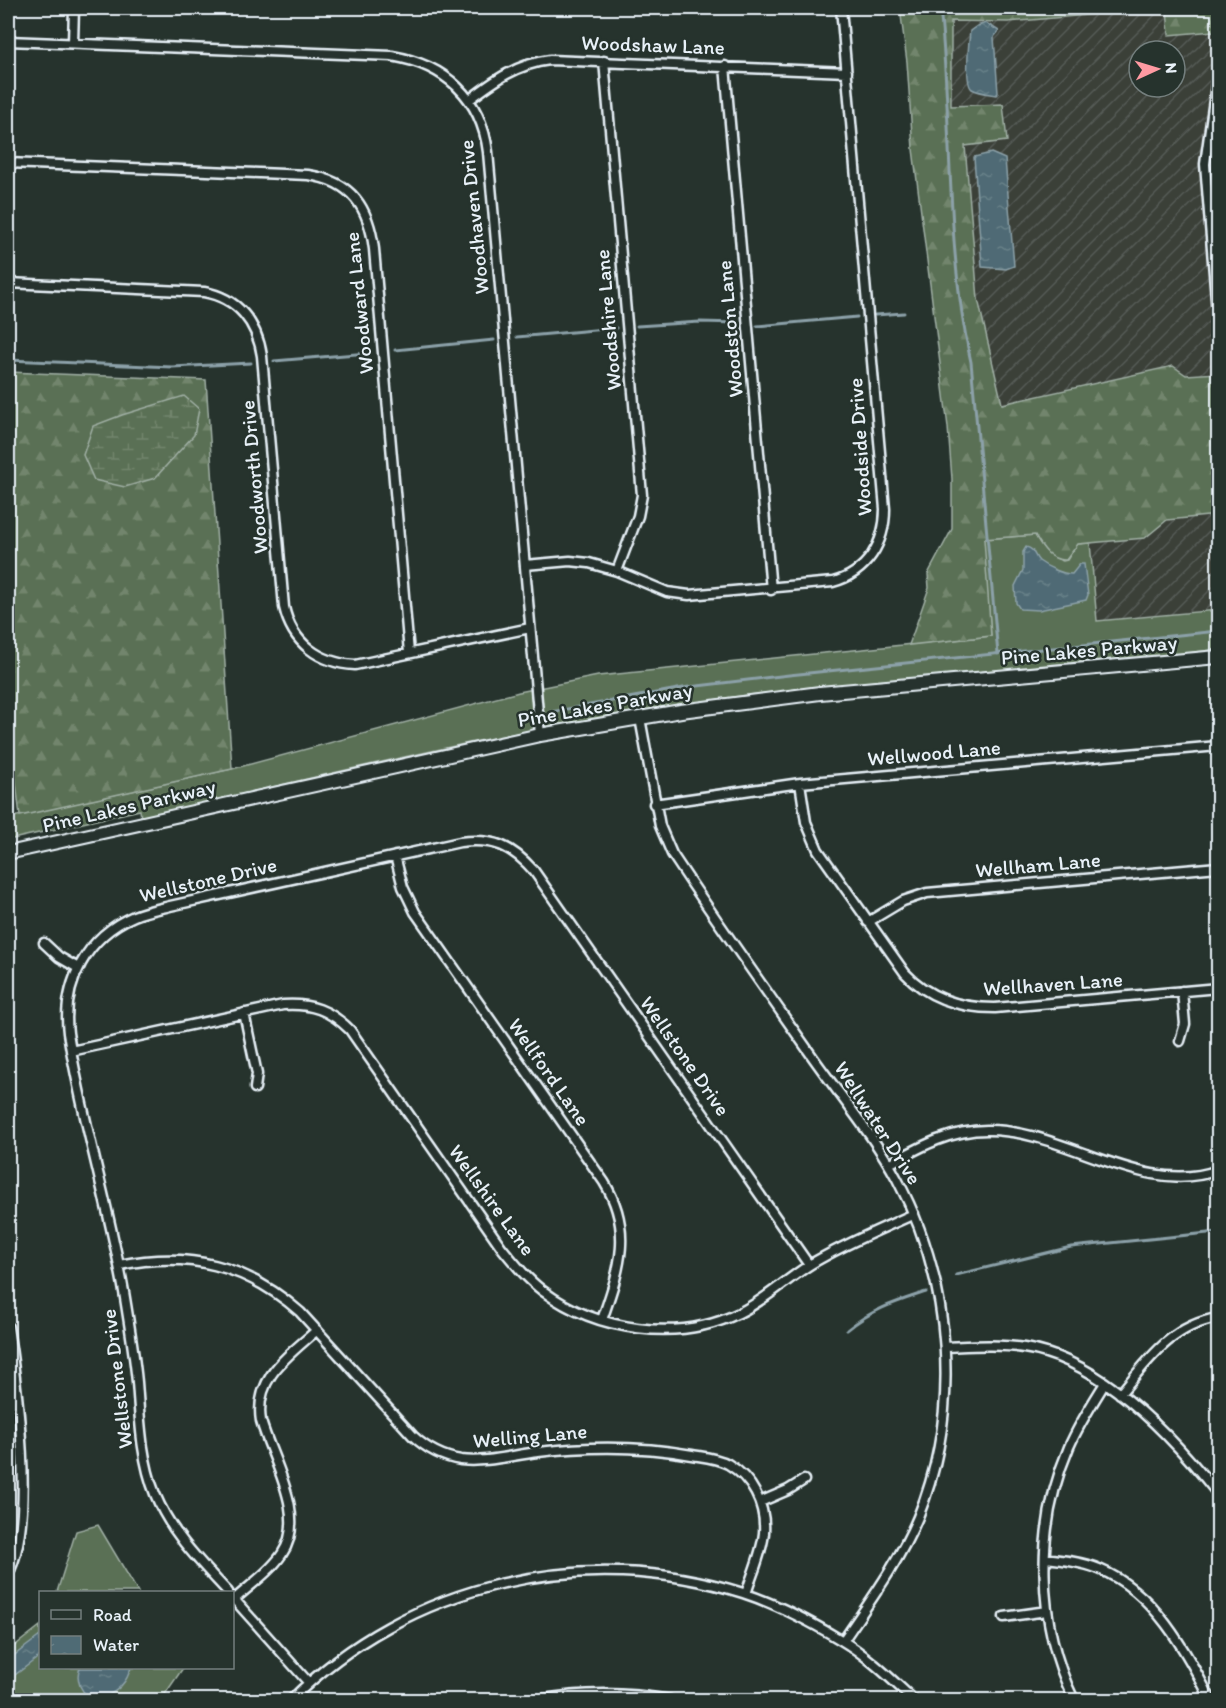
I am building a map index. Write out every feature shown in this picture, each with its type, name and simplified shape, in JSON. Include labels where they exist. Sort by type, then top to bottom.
[{"type":"street","points":[[73,43],[74,8]]},
{"type":"street","name":"Woodside Drive","points":[[525,566],[576,561],[596,564],[667,592],[704,595],[827,584],[852,575],[867,562],[876,550],[885,524],[842,8]]},
{"type":"street","name":"Woodhaven Drive","points":[[8,41],[392,56],[430,67],[449,79],[468,100],[484,129],[488,152],[540,735]]},
{"type":"street","name":"Woodshaw Lane","points":[[468,100],[501,76],[529,64],[557,59],[847,72]]},
{"type":"street","name":"Woodshire Lane","points":[[603,61],[642,489],[640,512],[617,571]]},
{"type":"street","name":"Woodston Lane","points":[[725,66],[771,590]]},
{"type":"street","points":[[1218,71],[1205,164],[1218,323]]},
{"type":"street","name":"Woodward Lane","points":[[8,163],[308,175],[338,184],[360,203],[369,222],[374,249],[409,653]]},
{"type":"street","name":"Woodworth Drive","points":[[8,283],[204,292],[223,298],[240,309],[254,327],[262,356],[286,616],[293,631],[309,649],[333,662],[355,665],[530,628]]},
{"type":"street","name":"Pine Lakes Parkway","points":[[8,853],[540,735],[640,718],[820,693],[1218,657]]},
{"type":"street","name":"Wellwater Drive","points":[[640,718],[654,804],[663,833],[684,872],[889,1164],[914,1214],[933,1271],[945,1347],[945,1392],[941,1429],[933,1468],[918,1517],[889,1572],[843,1641]]},
{"type":"street","name":"Wellwood Lane","points":[[654,804],[800,783],[1218,746]]},
{"type":"street","name":"Wellhaven Lane","points":[[800,783],[804,814],[813,840],[868,922],[910,979],[931,994],[956,1004],[976,1008],[995,1008],[1218,988]]},
{"type":"street","name":"Wellstone Drive","points":[[228,1591],[179,1537],[164,1514],[152,1485],[143,1447],[133,1347],[119,1266],[67,1025],[70,989],[78,969],[90,950],[105,933],[125,920],[141,914],[460,842],[480,840],[499,844],[521,857],[534,871],[809,1265]]},
{"type":"street","name":"Wellford Lane","points":[[395,856],[406,895],[420,919],[613,1198],[621,1226],[621,1252],[616,1277],[602,1320]]},
{"type":"street","name":"Wellham Lane","points":[[868,922],[903,901],[927,893],[1218,867]]},
{"type":"street","points":[[45,943],[59,957],[78,969]]},
{"type":"street","points":[[1180,1041],[1185,1024],[1182,992]]},
{"type":"street","name":"Wellshire Lane","points":[[71,1051],[244,1013],[296,1004],[318,1007],[340,1020],[360,1044],[517,1266],[532,1282],[569,1307],[602,1320],[637,1328],[654,1330],[691,1327],[740,1313],[834,1250],[914,1214]]},
{"type":"street","points":[[244,1013],[257,1074],[255,1088]]},
{"type":"street","points":[[889,1164],[945,1136],[987,1130],[1028,1135],[1160,1176],[1187,1177],[1218,1170]]},
{"type":"street","name":"Welling Lane","points":[[119,1266],[147,1260],[194,1261],[231,1269],[275,1291],[300,1312],[413,1436],[439,1454],[454,1459],[476,1461],[537,1452],[600,1448],[681,1453],[728,1464],[745,1478],[760,1502],[764,1517],[764,1535],[746,1594]]},
{"type":"street","points":[[1120,1394],[1166,1341],[1193,1325],[1218,1318]]},
{"type":"street","points":[[8,1327],[19,1421],[21,1484],[19,1543],[8,1574]]},
{"type":"street","points":[[234,1594],[280,1557],[286,1547],[291,1528],[288,1497],[261,1421],[261,1394],[266,1381],[277,1366],[317,1330]]},
{"type":"street","points":[[945,1347],[1003,1346],[1042,1352],[1072,1363],[1120,1394],[1170,1440],[1218,1494]]},
{"type":"street","points":[[1074,1701],[1055,1651],[1047,1611],[1045,1558],[1049,1516],[1065,1457],[1086,1413],[1105,1383]]},
{"type":"street","points":[[760,1502],[804,1480]]},
{"type":"street","points":[[1045,1558],[1072,1561],[1099,1569],[1117,1578],[1137,1593],[1154,1609],[1171,1632],[1211,1701]]},
{"type":"street","points":[[291,1701],[309,1683],[343,1656],[391,1625],[454,1597],[504,1582],[567,1572],[626,1571],[683,1578],[746,1594],[780,1609],[843,1641],[892,1680],[914,1701]]},
{"type":"street","name":"Wellstone Drive","points":[[234,1598],[309,1683]]},
{"type":"street","points":[[1004,1617],[1047,1611]]},
{"type":"street","points":[[538,1701],[566,1696],[611,1694],[670,1701]]},
{"type":"shaded area","points":[[1167,8],[1169,35],[1213,31],[1218,8],[1218,373],[1186,375],[1173,366],[1002,404],[978,299],[965,145],[1003,104],[951,106],[951,21],[1008,22]]},
{"type":"shaded area","points":[[1218,515],[1218,610],[1097,621],[1090,543],[1145,538],[1167,520]]},
{"type":"green space","points":[[900,8],[1165,8],[1008,22],[951,21],[951,106],[1003,104],[1007,141],[965,146],[978,299],[1002,404],[1173,366],[1186,375],[1218,373],[1218,515],[1167,520],[1145,538],[1078,544],[1066,560],[1051,556],[1035,535],[984,539],[991,636],[909,645],[929,588],[928,574],[952,529],[952,479],[948,427],[913,149],[907,62]]},
{"type":"green space","points":[[1167,8],[1217,8],[1214,31],[1169,35]]},
{"type":"green space","points":[[8,372],[206,380],[232,769],[20,816],[8,717]]},
{"type":"green space","points":[[184,396],[199,409],[194,435],[155,478],[125,487],[94,480],[83,455],[93,426]]},
{"type":"green space","points":[[1035,535],[1046,551],[1063,561],[1067,560],[1077,544],[1090,543],[1097,621],[1218,610],[1218,649],[1129,660],[830,686],[747,695],[634,712],[492,738],[141,817],[140,810],[8,840],[8,818],[232,769],[519,692],[598,676],[991,636],[983,539]]},
{"type":"green space","points":[[98,1525],[137,1591],[57,1591],[76,1531]]},
{"type":"green space","points":[[39,1627],[39,1669],[182,1669],[161,1700],[8,1700],[8,1651]]},
{"type":"water","points":[[986,23],[999,31],[994,37],[998,93],[996,95],[972,89],[968,79],[970,31]]},
{"type":"water","points":[[991,153],[1005,159],[1014,266],[1006,269],[982,267],[974,157]]},
{"type":"water","points":[[1026,547],[1031,549],[1042,563],[1064,573],[1072,574],[1080,564],[1084,564],[1088,595],[1086,600],[1039,610],[1020,609],[1016,603],[1015,586],[1023,570],[1023,552]]},
{"type":"water","points":[[39,1637],[39,1657],[15,1675],[8,1700],[8,1660]]},
{"type":"water","points":[[80,1669],[131,1669],[121,1686],[109,1695],[96,1698],[84,1693],[80,1686]]},
{"type":"waterway","points":[[940,8],[953,230],[957,274],[971,362],[998,654]]},
{"type":"waterway","points":[[875,315],[904,313]]},
{"type":"waterway","points":[[757,326],[857,317]]},
{"type":"waterway","points":[[637,326],[700,322],[738,323]]},
{"type":"waterway","points":[[517,337],[616,328]]},
{"type":"waterway","points":[[395,350],[494,340]]},
{"type":"waterway","points":[[274,361],[368,353]]},
{"type":"waterway","points":[[8,360],[172,367],[251,363]]},
{"type":"waterway","points":[[551,712],[689,687],[1218,631]]},
{"type":"waterway","points":[[956,1275],[1071,1247],[1218,1232]]},
{"type":"waterway","points":[[847,1330],[875,1311],[926,1292]]}]
